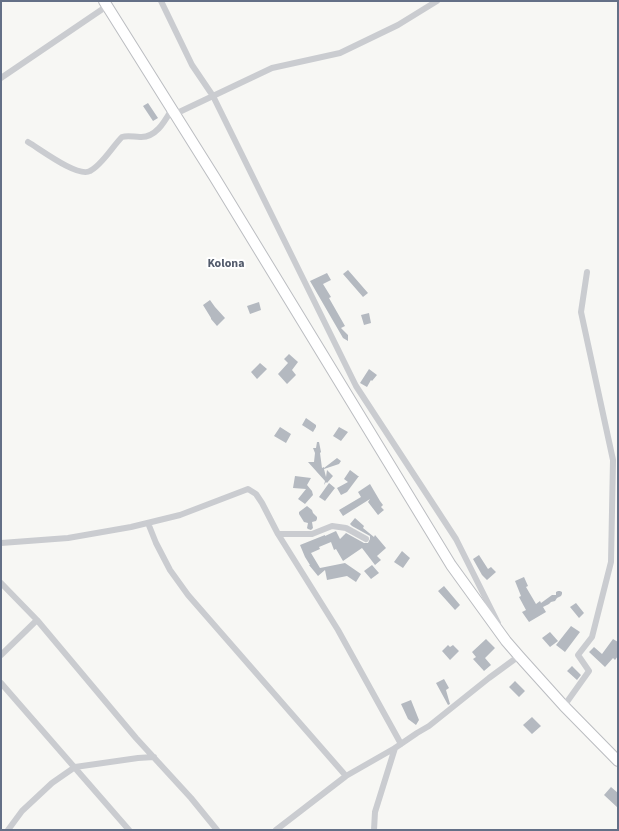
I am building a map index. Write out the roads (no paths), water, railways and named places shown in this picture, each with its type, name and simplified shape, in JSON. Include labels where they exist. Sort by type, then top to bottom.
[{"type":"highway","points":[[105,3],[173,111],[451,565],[506,641],[564,706],[618,761]]},
{"type":"street","points":[[161,1],[192,65],[213,96],[356,386],[456,539],[506,641]]},
{"type":"street","points":[[28,142],[63,164],[79,172],[90,172],[122,137],[147,137],[155,133],[173,111],[213,96],[272,68],[340,53],[398,25],[437,1]]},
{"type":"street","points":[[1,78],[105,3]]},
{"type":"street","points":[[564,706],[589,671],[578,655],[592,638],[611,562],[613,460],[581,312],[587,272]]},
{"type":"street","points":[[1,543],[68,538],[148,524],[180,515],[248,489],[256,494],[262,503],[278,534],[338,630],[401,744]]},
{"type":"street","points":[[148,524],[170,570],[188,595],[346,776]]},
{"type":"street","points":[[278,534],[312,534],[332,526],[346,528],[366,539]]},
{"type":"street","points":[[1,583],[37,620],[136,738],[191,798],[217,830]]},
{"type":"street","points":[[1,655],[37,620]]},
{"type":"street","points":[[276,830],[346,776],[395,748],[429,726],[519,656]]},
{"type":"street","points":[[1,683],[129,830]]},
{"type":"street","points":[[374,830],[375,812],[395,748]]},
{"type":"street","points":[[8,830],[22,811],[52,783],[75,767],[154,757]]},
{"type":"district","name":"Kolona","points":[[226,264]]}]
